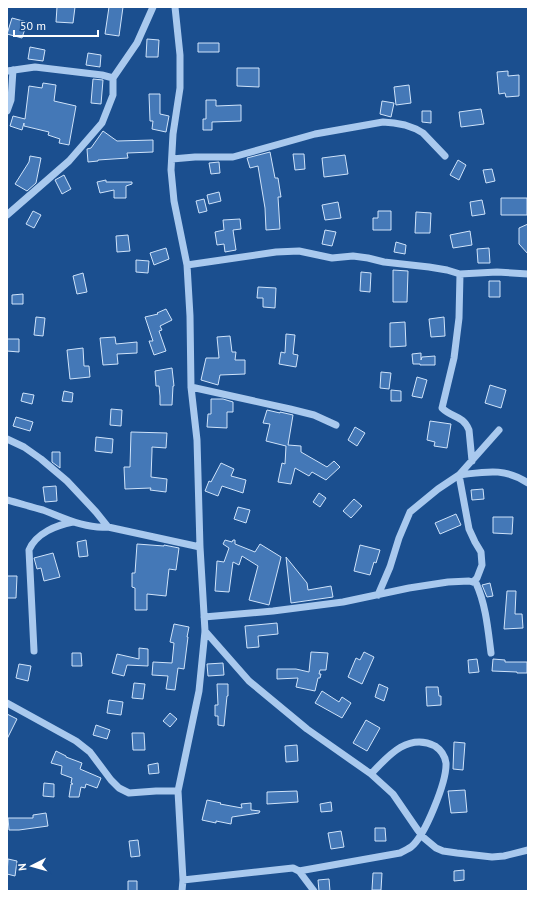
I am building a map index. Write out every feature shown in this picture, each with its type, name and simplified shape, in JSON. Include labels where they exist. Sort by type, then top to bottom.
[{"type":"street","points":[[7,215],[69,162],[102,123],[113,95],[114,78],[116,73],[137,43],[153,7]]},
{"type":"street","points":[[175,7],[180,55],[180,88],[173,134],[171,170],[174,201],[186,265],[190,316],[191,388],[197,440],[200,547],[205,631],[199,691],[178,791],[183,880],[182,891]]},
{"type":"street","points":[[7,111],[11,100],[10,71],[35,67],[102,74],[114,78]]},
{"type":"street","points":[[172,159],[195,156],[233,157],[315,134],[383,122],[405,124],[416,129],[423,133],[445,156]]},
{"type":"street","points":[[186,265],[276,252],[298,251],[332,258],[353,256],[368,258],[384,262],[447,270],[460,274],[497,272],[528,274]]},
{"type":"street","points":[[460,274],[459,318],[454,358],[442,408],[464,420],[468,425],[472,461]]},
{"type":"street","points":[[191,388],[290,409],[314,415],[336,424]]},
{"type":"street","points":[[378,595],[410,512],[438,489],[459,476],[499,430]]},
{"type":"street","points":[[7,439],[24,447],[67,481],[108,527]]},
{"type":"street","points":[[459,476],[486,472],[510,473],[528,483]]},
{"type":"street","points":[[459,476],[469,529],[481,552],[482,565],[477,578],[473,582]]},
{"type":"street","points":[[7,500],[94,528],[108,527],[200,547]]},
{"type":"street","points":[[34,651],[29,550],[31,545],[48,531],[59,525],[73,522]]},
{"type":"street","points":[[204,617],[273,611],[336,603],[409,588],[469,580],[476,584],[478,588],[484,608],[491,653]]},
{"type":"street","points":[[205,631],[249,681],[307,729],[371,774],[393,794],[421,835],[436,848],[457,854],[492,857],[504,856],[528,850]]},
{"type":"street","points":[[7,703],[76,741],[90,752],[111,780],[119,788],[129,793],[178,791]]},
{"type":"street","points":[[299,871],[400,853],[411,848],[421,835],[438,799],[443,782],[446,764],[444,756],[440,750],[426,742],[410,743],[402,746],[387,757],[371,774]]},
{"type":"street","points":[[183,880],[290,868],[299,871],[314,891]]},
{"type":"building","points":[[57,7],[75,7],[73,23],[56,22]]},
{"type":"building","points":[[109,7],[123,7],[119,36],[105,34]]},
{"type":"building","points":[[12,18],[27,22],[22,38],[7,34]]},
{"type":"building","points":[[147,39],[159,40],[158,57],[146,57]]},
{"type":"building","points":[[198,43],[219,43],[219,52],[198,52]]},
{"type":"building","points":[[30,47],[45,50],[43,61],[28,59]]},
{"type":"building","points":[[88,53],[101,55],[100,67],[86,65]]},
{"type":"building","points":[[237,68],[259,68],[259,87],[237,86]]},
{"type":"building","points":[[508,71],[508,76],[519,75],[519,96],[506,97],[505,93],[499,94],[497,72]]},
{"type":"building","points":[[93,79],[103,80],[101,104],[91,103]]},
{"type":"building","points":[[43,83],[56,85],[54,101],[76,106],[69,145],[59,143],[60,139],[48,135],[49,132],[24,126],[24,123],[22,130],[10,126],[13,116],[25,119],[29,86],[42,88]]},
{"type":"building","points":[[409,85],[411,103],[396,105],[394,87]]},
{"type":"building","points":[[149,94],[160,94],[160,114],[169,116],[166,132],[152,129],[153,121],[150,121]]},
{"type":"building","points":[[206,100],[216,100],[216,106],[241,105],[241,121],[212,122],[212,130],[203,130],[203,119],[206,119]]},
{"type":"building","points":[[382,101],[394,103],[391,117],[380,114]]},
{"type":"building","points":[[481,109],[484,124],[461,127],[459,112]]},
{"type":"building","points":[[422,111],[431,111],[431,123],[422,122]]},
{"type":"building","points":[[103,131],[117,141],[153,140],[153,152],[127,153],[128,158],[88,162],[87,149],[91,148]]},
{"type":"building","points":[[270,152],[275,178],[278,178],[281,197],[278,197],[280,229],[266,230],[265,208],[258,166],[250,168],[247,158]]},
{"type":"building","points":[[293,154],[304,154],[305,169],[295,170]]},
{"type":"building","points":[[345,155],[348,174],[324,177],[322,158]]},
{"type":"building","points":[[30,156],[41,158],[36,183],[27,191],[15,184],[29,162]]},
{"type":"building","points":[[458,160],[466,165],[459,180],[450,175]]},
{"type":"building","points":[[219,162],[220,173],[211,174],[209,163]]},
{"type":"building","points":[[492,169],[495,181],[486,183],[483,170]]},
{"type":"building","points":[[64,175],[71,189],[62,194],[55,180]]},
{"type":"building","points":[[106,180],[106,182],[132,182],[132,184],[126,186],[126,198],[114,198],[114,190],[100,193],[97,182]]},
{"type":"building","points":[[219,192],[221,201],[209,204],[207,195]]},
{"type":"building","points":[[501,198],[527,198],[527,215],[501,215]]},
{"type":"building","points":[[204,199],[207,211],[199,213],[196,201]]},
{"type":"building","points":[[482,200],[485,214],[472,216],[470,202]]},
{"type":"building","points":[[338,202],[341,218],[325,220],[322,205]]},
{"type":"building","points":[[33,211],[41,215],[34,228],[26,224]]},
{"type":"building","points":[[378,211],[391,211],[391,230],[373,230],[373,218],[378,218]]},
{"type":"building","points":[[416,212],[431,213],[430,233],[415,233]]},
{"type":"building","points":[[240,219],[241,229],[233,230],[236,250],[225,252],[224,244],[217,245],[215,232],[224,230],[223,220]]},
{"type":"building","points":[[528,224],[528,254],[519,244],[519,228]]},
{"type":"building","points":[[325,230],[336,232],[332,246],[322,244]]},
{"type":"building","points":[[470,231],[472,245],[453,248],[450,235]]},
{"type":"building","points":[[128,235],[130,251],[117,252],[116,236]]},
{"type":"building","points":[[396,242],[406,245],[405,254],[394,252]]},
{"type":"building","points":[[166,248],[169,259],[154,265],[150,253]]},
{"type":"building","points":[[489,248],[490,263],[478,263],[477,249]]},
{"type":"building","points":[[136,260],[149,261],[148,273],[136,272]]},
{"type":"building","points":[[393,270],[408,271],[407,302],[393,302]]},
{"type":"building","points":[[361,272],[371,273],[370,292],[360,291]]},
{"type":"building","points":[[83,273],[87,292],[77,294],[73,276]]},
{"type":"building","points":[[489,281],[500,281],[500,297],[489,297]]},
{"type":"building","points":[[258,287],[276,288],[275,308],[263,307],[263,298],[257,298]]},
{"type":"building","points":[[23,294],[23,304],[12,304],[12,295]]},
{"type":"building","points":[[166,309],[172,320],[160,326],[162,330],[159,331],[166,351],[154,355],[149,341],[153,341],[145,317],[158,314],[157,313]]},
{"type":"building","points":[[36,317],[45,318],[43,336],[34,335]]},
{"type":"building","points":[[444,317],[445,336],[431,337],[429,319]]},
{"type":"building","points":[[405,322],[406,346],[390,347],[390,323]]},
{"type":"building","points":[[286,334],[295,335],[293,354],[298,355],[296,367],[279,364],[281,352],[285,353]]},
{"type":"building","points":[[230,336],[232,352],[236,352],[235,360],[245,360],[245,374],[220,375],[218,385],[201,380],[206,358],[219,358],[217,337]]},
{"type":"building","points":[[115,337],[116,344],[137,342],[137,353],[117,354],[118,364],[103,365],[100,338]]},
{"type":"building","points":[[7,339],[19,339],[19,352],[7,351]]},
{"type":"building","points":[[83,348],[84,366],[89,366],[90,377],[70,379],[67,350]]},
{"type":"building","points":[[421,353],[421,360],[422,357],[435,356],[435,365],[413,364],[412,354]]},
{"type":"building","points":[[172,368],[174,386],[172,405],[160,405],[159,386],[156,386],[155,371]]},
{"type":"building","points":[[381,372],[391,373],[389,389],[380,388]]},
{"type":"building","points":[[417,377],[427,380],[422,398],[412,396]]},
{"type":"building","points":[[490,385],[506,390],[501,408],[485,403]]},
{"type":"building","points":[[391,390],[401,391],[401,401],[391,401]]},
{"type":"building","points":[[64,391],[73,393],[72,402],[62,401]]},
{"type":"building","points":[[23,393],[34,395],[32,404],[21,401]]},
{"type":"building","points":[[211,399],[223,399],[233,402],[233,412],[227,412],[227,428],[207,427],[208,414],[211,414]]},
{"type":"building","points":[[111,409],[122,410],[121,426],[110,425]]},
{"type":"building","points":[[267,410],[293,415],[288,445],[301,446],[301,452],[327,467],[334,461],[340,467],[326,480],[312,472],[309,476],[295,468],[291,484],[278,482],[282,463],[285,464],[286,446],[266,441],[270,424],[263,423]]},
{"type":"building","points":[[16,417],[33,422],[30,431],[13,426]]},
{"type":"building","points":[[430,421],[451,424],[447,448],[434,446],[435,442],[427,440]]},
{"type":"building","points":[[355,427],[365,433],[357,446],[348,440]]},
{"type":"building","points":[[131,432],[167,433],[166,448],[152,447],[151,477],[167,479],[166,492],[150,490],[151,488],[125,489],[124,467],[130,467]]},
{"type":"building","points":[[96,437],[113,439],[112,453],[95,451]]},
{"type":"building","points":[[52,452],[60,452],[60,468],[52,462]]},
{"type":"building","points":[[221,463],[234,469],[231,476],[246,480],[243,493],[222,486],[218,496],[205,491],[209,481],[211,482]]},
{"type":"building","points":[[56,486],[57,501],[45,502],[43,487]]},
{"type":"building","points":[[483,489],[484,499],[472,500],[471,490]]},
{"type":"building","points":[[319,493],[326,498],[320,507],[313,502]]},
{"type":"building","points":[[354,499],[362,506],[351,518],[343,511]]},
{"type":"building","points":[[238,507],[250,510],[246,523],[234,519]]},
{"type":"building","points":[[456,514],[461,525],[440,534],[435,523]]},
{"type":"building","points":[[493,517],[513,517],[512,534],[493,533]]},
{"type":"building","points":[[86,540],[88,556],[79,557],[77,542]]},
{"type":"building","points":[[225,540],[232,542],[235,540],[235,544],[255,552],[260,544],[281,557],[269,605],[249,600],[258,566],[242,556],[239,565],[233,562],[229,592],[215,591],[217,561],[224,562],[229,548],[223,544]]},
{"type":"building","points":[[137,544],[164,545],[179,548],[176,570],[169,569],[166,596],[147,594],[147,610],[135,610],[135,588],[132,587],[132,573],[135,573]]},
{"type":"building","points":[[360,545],[380,550],[370,575],[354,571]]},
{"type":"building","points":[[53,553],[60,577],[44,581],[41,568],[37,569],[34,558]]},
{"type":"building","points":[[286,557],[307,583],[308,590],[331,586],[333,597],[291,603]]},
{"type":"building","points":[[7,576],[17,576],[16,598],[7,598]]},
{"type":"building","points":[[490,583],[493,596],[487,597],[482,585]]},
{"type":"building","points":[[507,591],[516,591],[515,614],[522,614],[523,628],[504,629]]},
{"type":"building","points":[[277,623],[278,634],[258,636],[259,647],[247,648],[245,626]]},
{"type":"building","points":[[174,624],[189,627],[184,669],[178,668],[175,690],[166,689],[168,676],[152,675],[153,662],[172,663],[174,643],[170,642]]},
{"type":"building","points":[[139,648],[148,649],[148,666],[127,665],[124,676],[112,673],[117,654],[139,659]]},
{"type":"building","points":[[311,652],[328,653],[326,670],[320,670],[319,674],[321,674],[320,678],[318,678],[315,691],[296,687],[298,678],[277,679],[277,669],[296,669],[309,672]]},
{"type":"building","points":[[364,652],[374,657],[362,684],[348,677],[356,658],[360,660]]},
{"type":"building","points":[[72,653],[81,653],[82,666],[72,666]]},
{"type":"building","points":[[477,659],[479,672],[469,673],[468,660]]},
{"type":"building","points":[[493,659],[505,660],[505,662],[527,662],[527,673],[492,671]]},
{"type":"building","points":[[223,663],[224,675],[208,676],[207,664]]},
{"type":"building","points":[[19,664],[31,666],[28,681],[16,678]]},
{"type":"building","points":[[134,683],[145,684],[143,699],[132,698]]},
{"type":"building","points":[[217,684],[228,684],[224,726],[218,725],[218,716],[215,716],[215,705],[218,705]]},
{"type":"building","points":[[379,684],[388,688],[384,701],[375,697]]},
{"type":"building","points":[[426,687],[438,687],[439,696],[441,696],[441,705],[427,706]]},
{"type":"building","points":[[322,691],[339,702],[342,697],[351,703],[342,718],[315,703]]},
{"type":"building","points":[[109,700],[123,702],[121,715],[107,713]]},
{"type":"building","points":[[170,713],[177,719],[170,727],[163,721]]},
{"type":"building","points":[[7,714],[17,719],[7,739]]},
{"type":"building","points":[[366,720],[380,728],[367,751],[353,743]]},
{"type":"building","points":[[96,725],[110,730],[107,739],[93,735]]},
{"type":"building","points":[[132,733],[144,733],[145,750],[133,750]]},
{"type":"building","points":[[454,742],[465,743],[463,770],[453,769]]},
{"type":"building","points":[[297,745],[298,761],[286,762],[285,746]]},
{"type":"building","points":[[56,751],[66,757],[82,763],[80,769],[101,778],[97,788],[86,784],[85,788],[81,787],[79,797],[69,797],[71,784],[73,784],[71,783],[72,778],[61,774],[62,766],[51,763]]},
{"type":"building","points":[[158,763],[159,773],[149,774],[148,765]]},
{"type":"building","points":[[44,783],[54,784],[54,797],[43,796]]},
{"type":"building","points":[[465,790],[467,812],[451,813],[448,791]]},
{"type":"building","points":[[297,791],[298,802],[267,804],[267,792]]},
{"type":"building","points":[[207,800],[242,808],[241,804],[251,803],[251,810],[260,811],[259,813],[232,817],[231,824],[216,821],[216,823],[202,820]]},
{"type":"building","points":[[331,802],[332,811],[321,812],[320,804]]},
{"type":"building","points":[[46,813],[48,826],[9,830],[8,818],[33,818],[33,815]]},
{"type":"building","points":[[375,828],[385,828],[386,841],[375,841]]},
{"type":"building","points":[[341,831],[344,847],[331,849],[328,833]]},
{"type":"building","points":[[138,840],[140,856],[131,857],[129,841]]},
{"type":"building","points":[[8,859],[17,861],[15,876],[7,874]]},
{"type":"building","points":[[464,870],[464,880],[454,881],[454,871]]},
{"type":"building","points":[[373,873],[382,873],[381,890],[372,890]]},
{"type":"building","points":[[329,879],[330,891],[319,891],[318,880]]},
{"type":"building","points":[[128,881],[137,881],[137,891],[128,891]]}]
